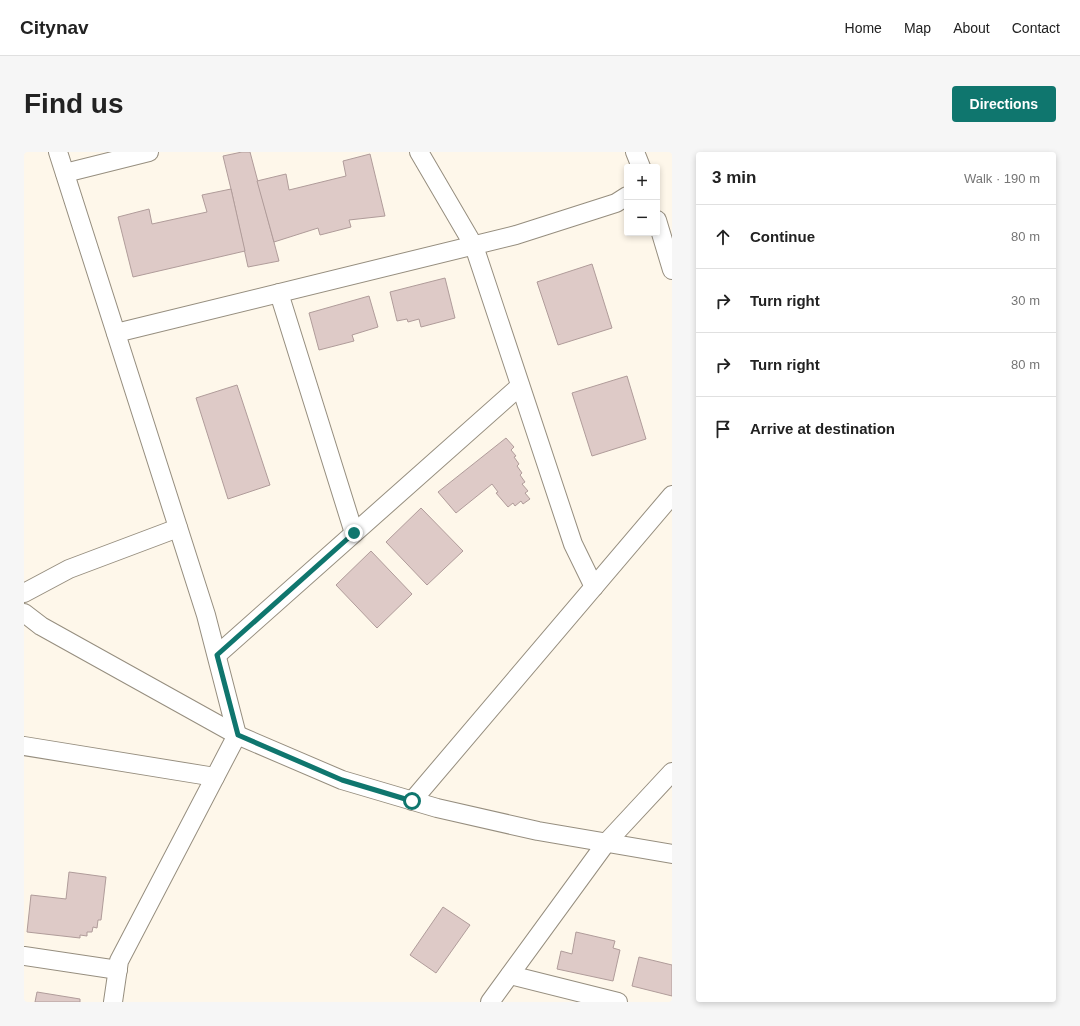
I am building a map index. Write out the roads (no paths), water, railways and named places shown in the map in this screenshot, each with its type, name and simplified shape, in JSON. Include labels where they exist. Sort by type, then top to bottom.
[{"type":"street","points":[[58,152],[206,615],[238,735],[119,961],[113,1002]]},
{"type":"street","points":[[65,173],[149,152]]},
{"type":"street","points":[[419,152],[474,246],[573,544],[594,587]]},
{"type":"street","points":[[635,152],[640,164]]},
{"type":"street","points":[[116,333],[516,235],[616,204],[624,198]]},
{"type":"street","points":[[660,230],[672,270]]},
{"type":"street","points":[[279,293],[354,533]]},
{"type":"street","points":[[217,655],[520,386]]},
{"type":"street","points":[[412,801],[672,496]]},
{"type":"street","points":[[24,593],[69,569],[178,528]]},
{"type":"street","points":[[24,613],[41,626],[238,735],[342,780],[437,808],[538,831],[672,854]]},
{"type":"street","points":[[24,746],[215,777]]},
{"type":"street","points":[[490,1002],[606,843],[672,772]]},
{"type":"street","points":[[24,956],[118,970]]},
{"type":"street","points":[[510,975],[618,1002]]}]
